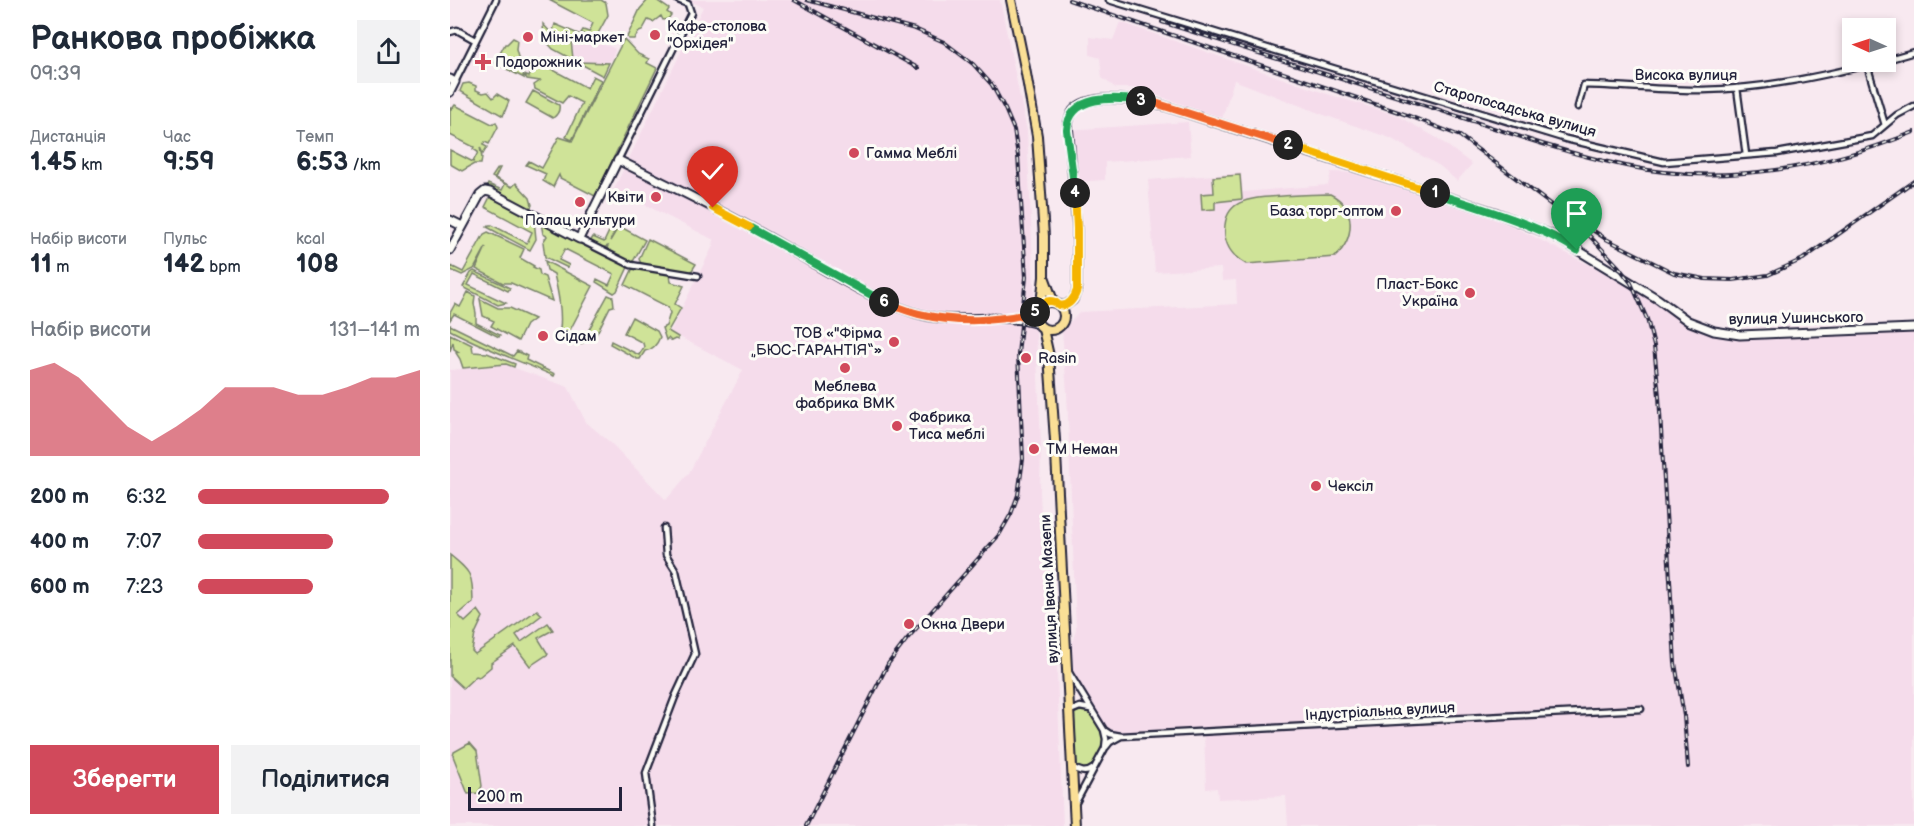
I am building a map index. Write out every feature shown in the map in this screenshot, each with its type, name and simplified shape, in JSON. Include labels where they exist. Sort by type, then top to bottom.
[{"type":"main road","points":[[1011,2],[1037,136],[1044,236],[1044,277],[1041,304],[1036,312]]},
{"type":"main road","points":[[1044,277],[1056,303]]},
{"type":"main road","points":[[1041,304],[1047,301],[1056,303]]},
{"type":"main road","name":"вулиця Івана Мазепи","points":[[1049,351],[1054,330],[1063,320],[1063,312],[1056,303]]},
{"type":"main road","name":"вулиця Івана Мазепи","points":[[1036,312],[1035,318],[1049,351],[1075,826]]},
{"type":"main road","points":[[1040,326],[1054,330]]},
{"type":"street","points":[[450,92],[453,80],[496,0]]},
{"type":"street","points":[[579,239],[691,13],[688,4],[678,0]]},
{"type":"street","name":"Старопосадська вулиця","points":[[1109,0],[1566,139],[1664,162],[1777,153],[1872,136],[1897,115],[1914,106]]},
{"type":"street","points":[[450,32],[457,30],[475,40]]},
{"type":"street","points":[[1896,57],[1914,52]]},
{"type":"street","name":"Висока вулиця","points":[[1578,107],[1584,85],[1702,90],[1737,88],[1842,70]]},
{"type":"street","points":[[1869,72],[1885,125]]},
{"type":"street","points":[[1737,88],[1746,155]]},
{"type":"street","name":"вулиця Ушинського","points":[[1056,303],[1066,304],[1073,300],[1077,290],[1077,229],[1068,124],[1074,110],[1087,103],[1103,99],[1121,99],[1155,103],[1508,217],[1552,235],[1658,299],[1688,321],[1707,329],[1740,335],[1914,328]]},
{"type":"street","points":[[618,160],[760,232],[882,302],[919,314],[942,318],[1011,318],[1036,312]]},
{"type":"street","points":[[450,249],[480,195],[485,191],[631,265],[698,276]]},
{"type":"street","points":[[450,220],[462,226]]},
{"type":"street","points":[[1011,318],[1040,326]]},
{"type":"street","points":[[653,826],[646,773],[675,697],[695,654],[676,571],[666,555],[664,528]]},
{"type":"street","points":[[1067,669],[1104,730],[1105,748]]},
{"type":"street","points":[[1069,711],[1080,707],[1090,709]]},
{"type":"street","name":"Індустріальна вулиця","points":[[1104,730],[1120,736],[1641,710]]},
{"type":"street","points":[[1074,807],[1105,748],[1120,736]]},
{"type":"street","points":[[1072,767],[1079,772],[1096,767]]},
{"type":"shaded area","points":[[688,0],[1000,0],[1027,131],[1041,444],[1042,539],[1053,573],[1063,826],[450,826],[450,370],[506,365],[568,387],[586,422],[612,444],[666,500],[689,473],[743,370],[670,332],[714,240],[614,189],[703,7]]},
{"type":"shaded area","points":[[1120,22],[1324,93],[1396,115],[1437,138],[1472,164],[1457,181],[1440,166],[1390,138],[1234,80],[1222,119],[1137,88],[1116,88],[1102,78],[1100,58],[1090,55],[1090,37],[1113,40]]},
{"type":"shaded area","points":[[583,38],[614,48],[610,62],[579,62],[573,59],[572,40]]},
{"type":"shaded area","points":[[1188,122],[1191,156],[1105,162],[1105,180],[1074,182],[1067,130]]},
{"type":"shaded area","points":[[1331,172],[1359,173],[1501,220],[1609,275],[1631,283],[1688,321],[1725,334],[1914,328],[1914,826],[1288,826],[1286,796],[1218,799],[1217,788],[1206,789],[1204,732],[1121,736],[1109,732],[1073,673],[1072,645],[1076,629],[1067,392],[1062,330],[1080,312],[1237,304],[1236,280],[1222,281],[1221,268],[1155,272],[1148,180],[1241,173],[1243,192],[1328,185]]},
{"type":"green space","points":[[549,0],[601,0],[606,3],[608,15],[596,37],[589,37],[581,33],[583,30],[589,32],[593,23]]},
{"type":"green space","points":[[648,0],[656,0],[669,9],[667,12],[671,15],[668,19],[663,20],[661,16],[653,22],[648,20],[634,39],[628,39],[640,9]]},
{"type":"green space","points":[[543,24],[552,34],[555,24],[583,36],[583,38],[571,40],[573,59],[579,62],[609,63],[603,76],[553,49],[544,39]]},
{"type":"green space","points":[[513,38],[517,40],[516,50],[524,78],[495,63],[505,44]]},
{"type":"green space","points":[[624,39],[638,54],[649,59],[647,63],[657,68],[595,196],[560,178],[559,175],[553,187],[543,181],[546,174],[526,165],[529,161],[542,168],[559,137],[572,141]]},
{"type":"green space","points":[[523,64],[542,64],[587,88],[593,76],[601,80],[572,140],[566,137],[582,103],[568,96],[562,103],[535,89],[534,85],[540,81],[527,79],[524,75],[529,77],[532,70],[527,67],[524,69]]},
{"type":"green space","points":[[469,83],[476,86],[476,90],[483,93],[488,92],[493,98],[497,94],[509,101],[503,116],[460,91],[463,84]]},
{"type":"green space","points":[[533,91],[559,105],[558,112],[553,118],[526,103]]},
{"type":"green space","points":[[455,105],[492,124],[496,122],[498,127],[489,144],[485,142],[483,145],[487,147],[483,154],[480,147],[481,164],[474,164],[462,171],[450,164],[450,150],[473,162],[478,152],[473,149],[474,147],[450,135],[450,108],[452,109]]},
{"type":"green space","points":[[500,168],[495,178],[512,187],[516,183],[530,198],[532,205],[530,209],[487,187],[488,184],[502,190],[505,184],[492,177]]},
{"type":"green space","points":[[1240,175],[1242,199],[1215,202],[1215,209],[1202,210],[1201,194],[1214,193],[1213,177]]},
{"type":"green space","points":[[1330,194],[1345,207],[1350,223],[1346,241],[1335,257],[1246,264],[1235,256],[1226,241],[1225,223],[1229,213],[1234,206],[1242,202],[1262,197]]},
{"type":"green space","points":[[490,197],[534,219],[536,239],[530,250],[487,227],[492,225],[527,243],[532,232],[485,207]]},
{"type":"green space","points":[[541,223],[547,224],[548,227],[628,267],[617,291],[614,293],[596,282],[597,279],[609,285],[614,274],[565,249],[559,260],[569,265],[568,268],[545,257],[543,242],[547,236],[543,234]]},
{"type":"green space","points":[[612,225],[617,227],[610,241],[619,226],[645,240],[631,265],[605,252],[608,246],[602,248],[590,242],[593,237],[604,242]]},
{"type":"green space","points":[[488,232],[524,249],[520,258],[534,266],[539,270],[540,275],[545,277],[552,301],[511,283],[503,283],[476,269],[486,247],[474,269],[462,275],[451,270],[451,266],[463,272],[484,234]]},
{"type":"green space","points":[[648,239],[696,264],[691,272],[641,263],[639,259]]},
{"type":"green space","points":[[545,261],[593,286],[568,334],[565,335],[560,329],[560,308],[554,274],[547,270]]},
{"type":"green space","points":[[633,268],[670,274],[671,282],[684,286],[675,304],[681,308],[668,331],[678,337],[678,340],[671,341],[668,338],[666,340],[662,328],[666,326],[670,313],[668,307],[625,285]]},
{"type":"green space","points":[[474,271],[510,288],[508,291],[474,274],[468,285],[506,303],[498,305],[463,287]]},
{"type":"green space","points":[[468,292],[475,296],[476,323],[500,335],[499,337],[454,314],[450,320],[450,313],[455,304],[460,307]]},
{"type":"green space","points":[[608,295],[613,297],[614,306],[610,307],[594,339],[577,345],[570,341],[570,337],[582,342]]},
{"type":"green space","points":[[480,299],[498,308],[510,308],[534,319],[526,325],[518,341],[491,326],[494,321],[483,316]]},
{"type":"green space","points":[[632,317],[657,331],[660,337],[654,347],[645,351],[640,359],[610,344],[611,341],[639,355],[644,347],[643,343],[624,333]]},
{"type":"green space","points":[[450,325],[513,356],[517,351],[527,356],[526,360],[555,374],[554,376],[476,343],[450,330]]},
{"type":"green space","points":[[450,334],[472,345],[473,352],[487,353],[515,364],[514,367],[506,364],[463,368],[456,353],[459,352],[454,349],[453,342],[450,351]]},
{"type":"green space","points":[[450,555],[467,570],[472,585],[473,602],[458,615],[465,622],[478,610],[483,617],[475,634],[472,651],[475,654],[537,610],[542,615],[516,635],[521,642],[548,623],[553,630],[538,638],[548,654],[530,666],[515,646],[491,663],[491,667],[479,677],[476,676],[463,688],[450,676]]},
{"type":"green space","points":[[1080,710],[1088,712],[1094,720],[1102,734],[1103,742],[1101,754],[1094,764],[1080,770],[1077,766],[1074,714]]},
{"type":"green space","points":[[470,743],[477,751],[482,786],[478,793],[468,794],[453,756],[454,752]]},
{"type":"railway","points":[[794,0],[918,68]]},
{"type":"railway","points":[[806,826],[888,664],[907,639],[999,535],[1011,514],[1018,495],[1023,459],[1018,354],[1026,277],[1018,156],[1014,130],[992,85],[973,64],[944,42],[915,29],[807,0]]},
{"type":"railway","points":[[1069,0],[1407,115],[1460,136],[1583,229],[1618,266],[1631,283],[1647,319],[1654,346],[1675,663],[1684,716],[1688,767]]},
{"type":"railway","points":[[1162,22],[1552,147],[1626,166],[1662,172],[1736,174],[1772,170],[1845,156],[1914,132]]},
{"type":"railway","points":[[1591,229],[1606,239],[1674,273],[1705,279],[1733,280],[1768,275],[1803,259],[1914,181]]},
{"type":"place","name":"Кафе-столова \"Орхідея\"","points":[[655,35]]},
{"type":"place","name":"Міні-маркет","points":[[528,37]]},
{"type":"place","name":"Подорожник","points":[[483,62]]},
{"type":"place","name":"Гамма Меблі","points":[[854,153]]},
{"type":"place","name":"Квіти","points":[[656,197]]},
{"type":"place","name":"Палац культури","points":[[580,202]]},
{"type":"place","name":"База торг-оптом","points":[[1396,211]]},
{"type":"place","name":"Пласт-Бокс Україна","points":[[1470,293]]},
{"type":"place","name":"Сідам","points":[[543,336]]},
{"type":"place","name":"ТОВ «\"Фірма „БЮС-ГАРАНТІЯ“»","points":[[894,342]]},
{"type":"place","name":"Rasin","points":[[1026,358]]},
{"type":"place","name":"Меблева фабрика ВМК","points":[[845,368]]},
{"type":"place","name":"Фабрика Тиса меблі","points":[[897,426]]},
{"type":"place","name":"ТМ Неман","points":[[1034,449]]},
{"type":"place","name":"Чексіл","points":[[1316,486]]},
{"type":"place","name":"Окна Двери","points":[[909,624]]},
{"type":"route","points":[[713,208],[760,232],[882,302],[919,314],[964,320],[1011,318],[1036,312],[1039,306],[1047,301],[1053,301],[1059,305],[1066,304],[1073,300],[1077,290],[1077,229],[1068,124],[1074,110],[1087,103],[1103,99],[1121,99],[1155,103],[1497,213],[1552,235],[1577,250]]}]
